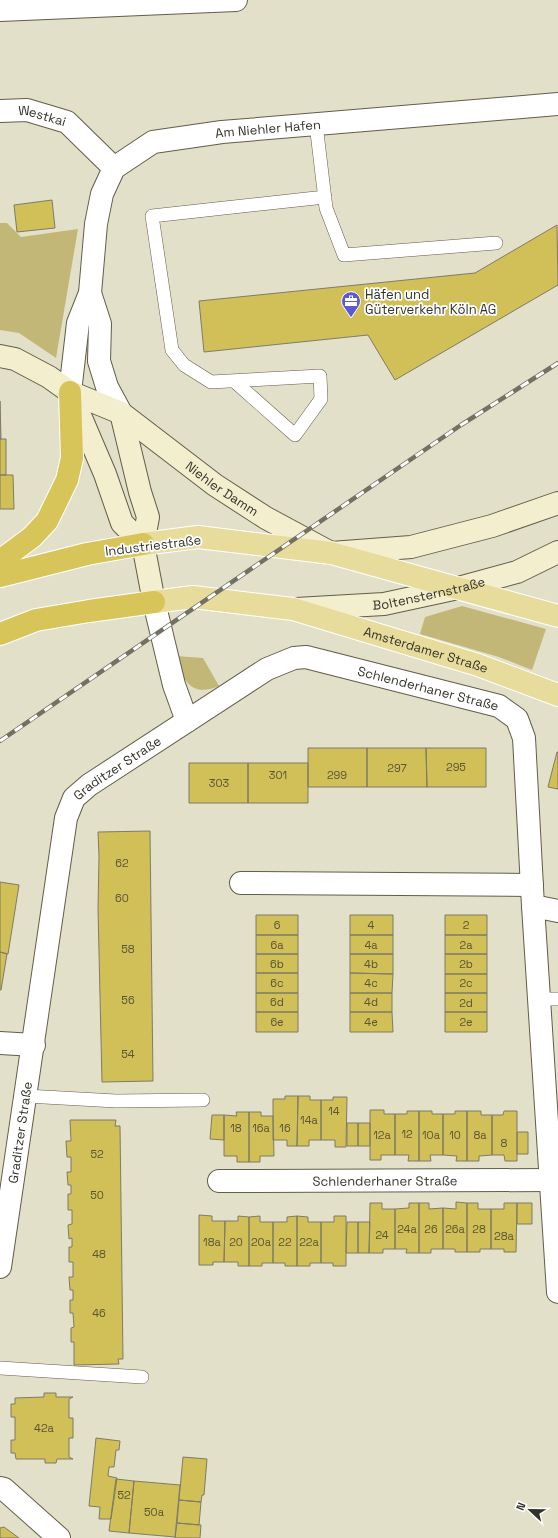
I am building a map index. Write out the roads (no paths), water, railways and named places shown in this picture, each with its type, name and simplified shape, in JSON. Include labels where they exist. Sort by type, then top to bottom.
[{"type":"highway","points":[[0,561],[32,537],[46,521],[67,480],[72,458],[70,392]]},
{"type":"highway","name":"Industriestraße","points":[[0,576],[87,554],[143,544]]},
{"type":"highway","points":[[0,634],[36,620],[154,602]]},
{"type":"main road","name":"Industriestraße","points":[[143,544],[198,538],[331,553]]},
{"type":"main road","points":[[331,553],[558,616]]},
{"type":"main road","points":[[154,602],[193,597],[293,609]]},
{"type":"main road","name":"Amsterdamer Straße","points":[[293,609],[478,665],[558,695]]},
{"type":"street","points":[[0,10],[236,0]]},
{"type":"street","name":"Am Niehler Hafen","points":[[114,168],[153,142],[222,132],[558,104]]},
{"type":"street","name":"Westkai","points":[[0,111],[28,110],[67,122],[114,168]]},
{"type":"street","points":[[114,168],[102,194],[96,224],[90,293],[78,323],[70,392],[105,474],[122,523],[143,544]]},
{"type":"street","points":[[90,293],[100,324],[99,360],[107,387],[121,413],[140,492],[148,517],[143,544],[154,602],[174,685],[187,721]]},
{"type":"street","name":"Niehler Damm","points":[[0,356],[15,359],[49,377],[70,392],[121,413],[215,485],[266,518],[331,553]]},
{"type":"street","points":[[331,553],[411,547],[492,526],[558,503]]},
{"type":"street","name":"Boltensternstraße","points":[[293,609],[384,604],[458,588],[517,572],[558,552]]},
{"type":"street","name":"Schlenderhaner Straße","points":[[187,721],[267,669],[294,658],[306,657],[499,706],[517,719],[524,738],[533,906],[548,999],[551,1085],[551,1180],[558,1292]]},
{"type":"street","name":"Graditzer Straße","points":[[0,1267],[34,1045],[66,818],[74,798],[89,785],[187,721]]},
{"type":"street","points":[[241,883],[532,885]]},
{"type":"street","points":[[533,906],[558,911]]},
{"type":"street","points":[[0,1043],[34,1045]]},
{"type":"street","name":"Schlenderhaner Straße","points":[[219,1181],[551,1180]]},
{"type":"street","points":[[0,1488],[4,1489],[59,1538]]},
{"type":"lane","points":[[316,124],[326,208],[344,255],[496,243]]},
{"type":"lane","points":[[234,381],[295,436],[322,400],[320,376],[211,382],[184,365],[172,350],[152,216],[325,197]]},
{"type":"lane","points":[[26,1096],[116,1101],[203,1100]]},
{"type":"lane","points":[[0,1368],[142,1377]]},
{"type":"railway","points":[[0,741],[461,425],[558,363]]},
{"type":"place","name":"Häfen und Güterverkehr Köln AG","points":[[351,318]]}]
